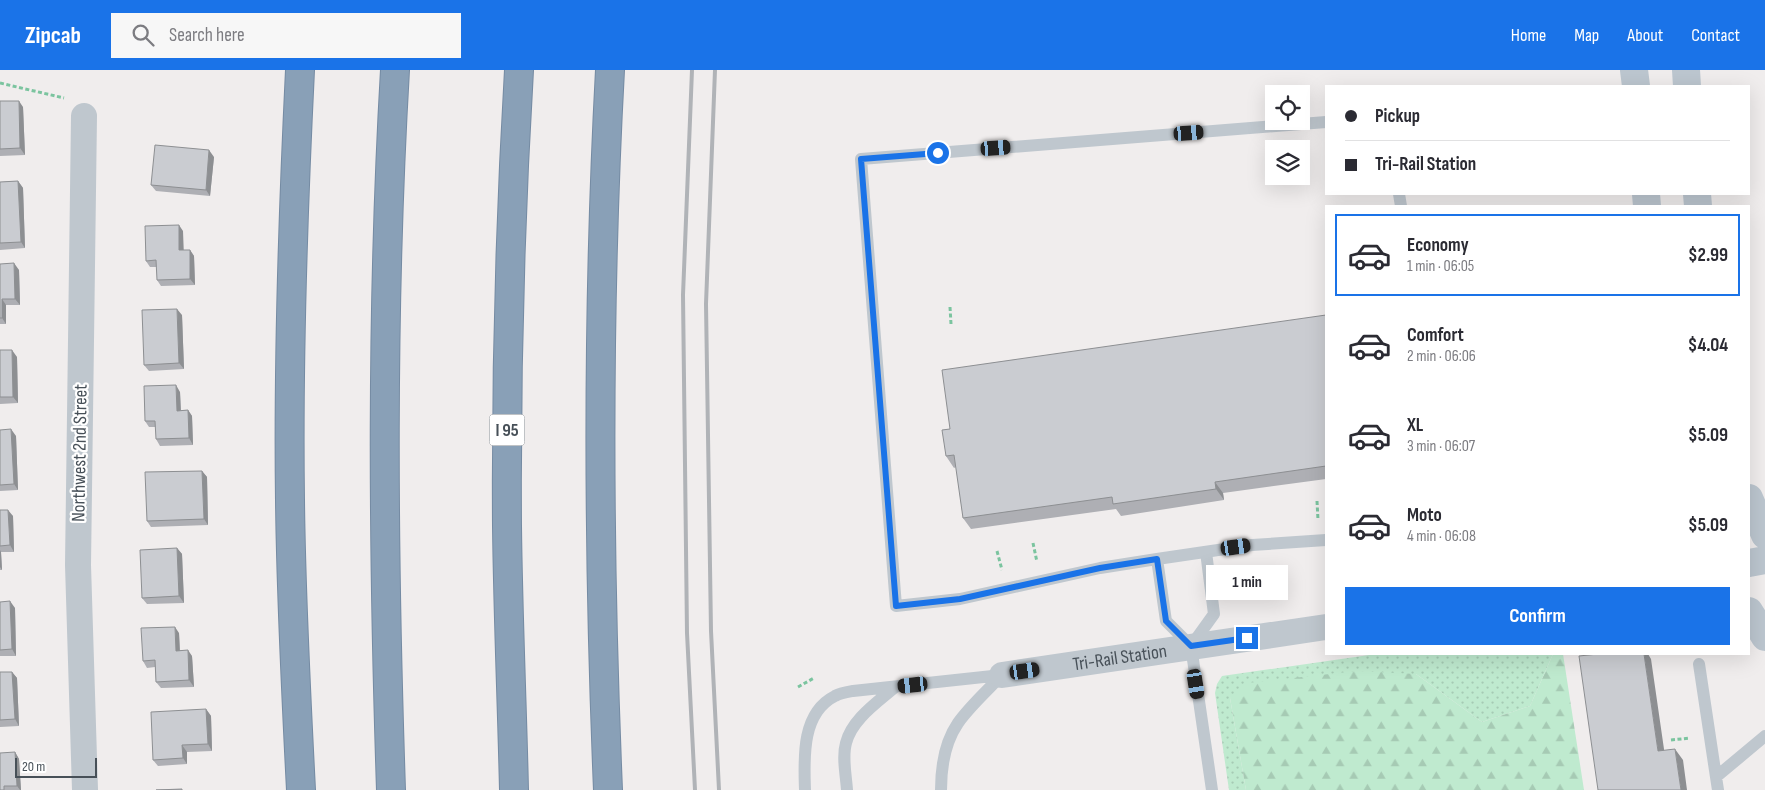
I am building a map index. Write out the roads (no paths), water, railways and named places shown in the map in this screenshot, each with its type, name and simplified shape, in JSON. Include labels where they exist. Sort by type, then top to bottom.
[{"type":"highway","points":[[300,70],[292,299],[290,500],[293,621],[301,790]]},
{"type":"highway","points":[[391,790],[384,455],[390,154],[395,70]]},
{"type":"highway","name":"I 95","points":[[514,790],[508,564],[507,427],[511,232],[519,70]]},
{"type":"highway","points":[[608,790],[600,463],[602,240],[610,70]]},
{"type":"street","points":[[1634,70],[1636,85]]},
{"type":"street","points":[[1686,70],[1688,85]]},
{"type":"street","name":"Northwest 2nd Street","points":[[84,116],[78,565],[85,790]]},
{"type":"street","points":[[1750,500],[1765,535]]},
{"type":"street","points":[[1750,563],[1765,560]]},
{"type":"street","points":[[1750,614],[1765,637]]},
{"type":"street","name":"Tri-Rail Station","points":[[1002,675],[1325,626]]},
{"type":"lane","points":[[1325,122],[861,159],[896,606],[960,599],[1100,568],[1157,559],[1252,545],[1325,540]]},
{"type":"lane","points":[[1191,646],[1214,614],[1206,552]]},
{"type":"lane","points":[[1157,559],[1166,621],[1191,646],[1212,790]]},
{"type":"lane","points":[[1699,664],[1717,784]]},
{"type":"lane","points":[[805,790],[806,743],[812,720],[818,709],[836,695],[853,690],[1002,675]]},
{"type":"lane","points":[[941,790],[941,774],[946,750],[957,724],[1002,675]]},
{"type":"lane","points":[[847,790],[845,751],[850,734],[859,720],[895,687]]},
{"type":"lane","points":[[1717,784],[1765,736]]},
{"type":"railway","points":[[692,70],[683,295],[687,633],[695,790]]},
{"type":"railway","points":[[715,70],[706,304],[711,631],[719,790]]}]
